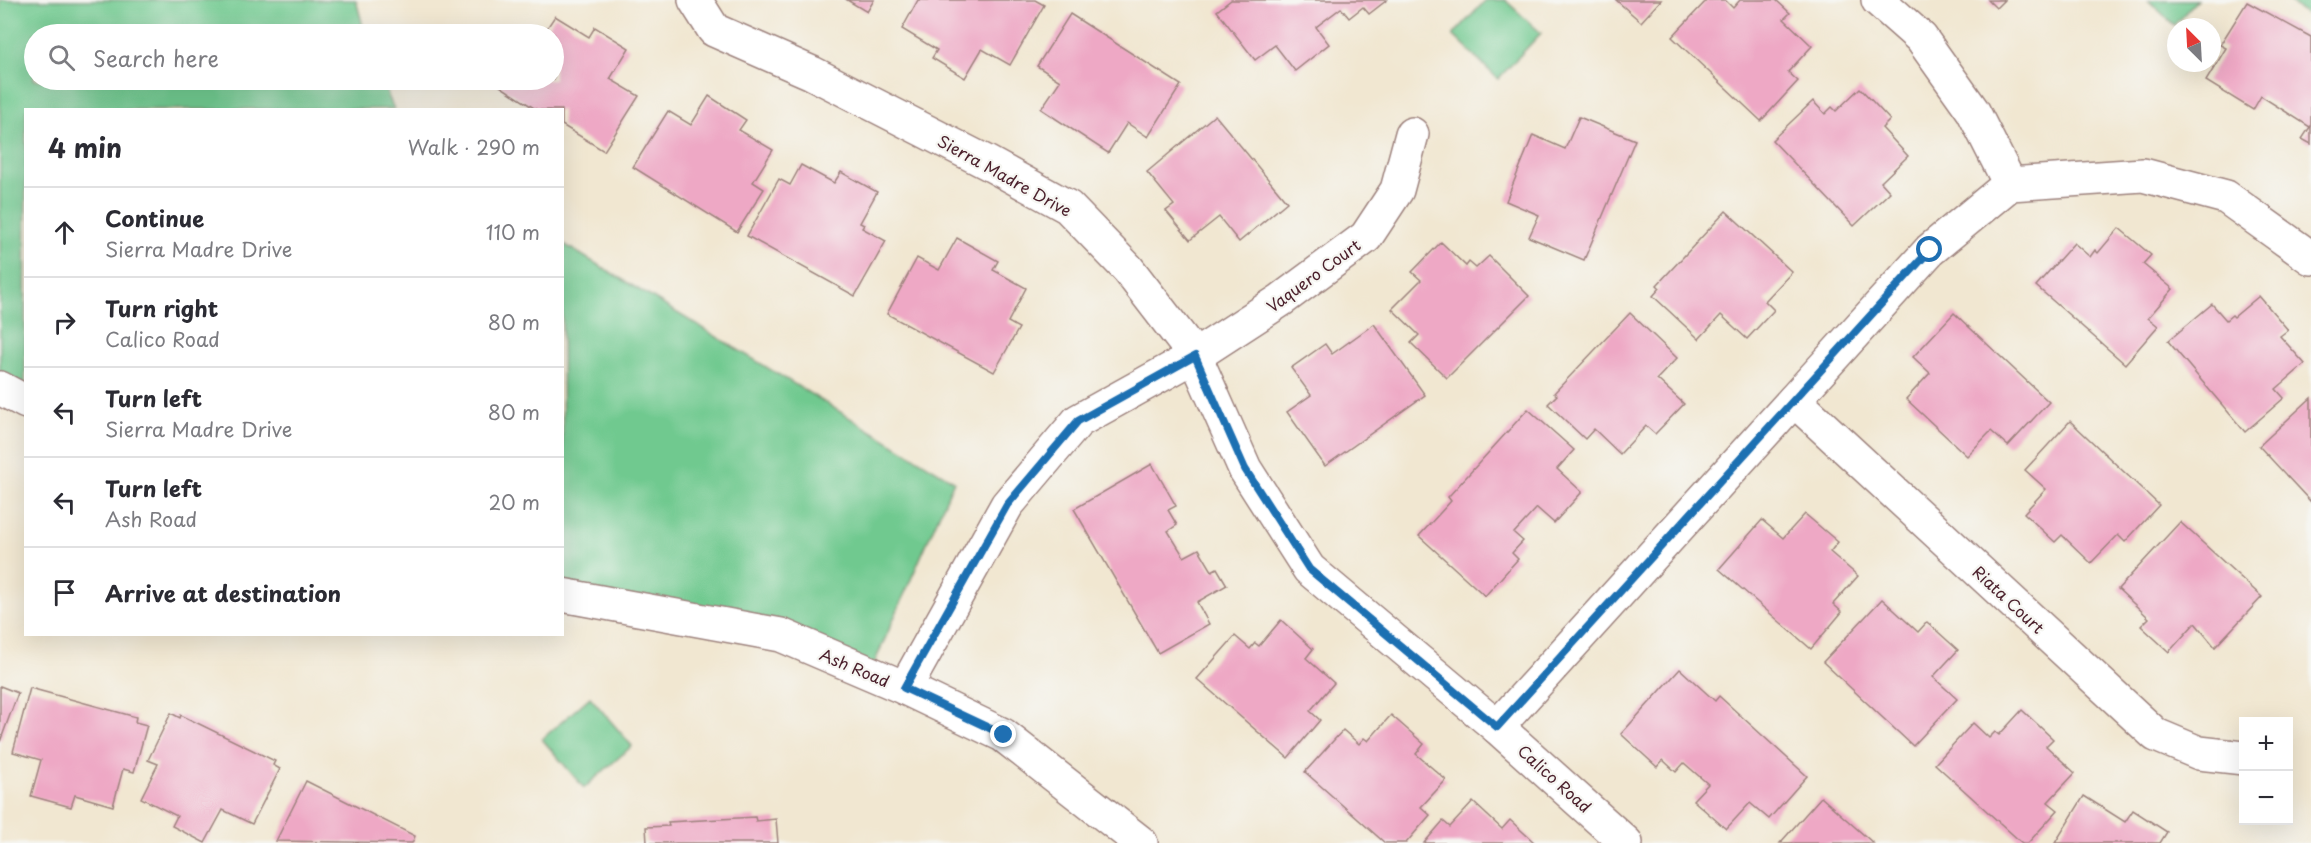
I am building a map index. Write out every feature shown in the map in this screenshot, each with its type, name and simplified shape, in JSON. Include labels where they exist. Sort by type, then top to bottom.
[{"type":"street","name":"Sierra Madre Drive","points":[[695,0],[714,30],[812,73],[988,163],[1068,207],[1128,268],[1195,356]]},
{"type":"street","points":[[1878,0],[1928,47],[1973,111],[2010,184]]},
{"type":"street","name":"Vaquero Court","points":[[1195,356],[1281,300],[1366,237],[1397,190],[1412,134]]},
{"type":"street","points":[[1497,727],[1930,250],[2010,184],[2143,175],[2226,197],[2311,258]]},
{"type":"street","points":[[904,688],[1007,505],[1078,421],[1195,356]]},
{"type":"street","name":"Calico Road","points":[[1195,356],[1245,469],[1309,569],[1497,727],[1626,843]]},
{"type":"street","points":[[0,388],[24,401]]},
{"type":"street","name":"Riata Court","points":[[1794,400],[2156,735],[2199,753],[2239,757]]},
{"type":"street","name":"Ash Road","points":[[564,596],[781,635],[904,688],[1004,735],[1141,843]]},
{"type":"green space","points":[[0,0],[356,0],[362,24],[24,24],[24,90],[385,90],[394,108],[24,108],[24,401],[0,388]]},
{"type":"green space","points":[[1486,0],[1505,0],[1541,33],[1498,79],[1453,35]]},
{"type":"green space","points":[[2148,0],[2197,0],[2180,18],[2167,18]]},
{"type":"green space","points":[[2287,0],[2311,0],[2311,18]]},
{"type":"green space","points":[[564,244],[954,481],[870,673],[564,595]]},
{"type":"green space","points":[[590,697],[632,746],[584,788],[542,739]]},
{"type":"building","points":[[847,0],[874,0],[867,12]]},
{"type":"building","points":[[918,0],[1035,0],[1044,5],[1010,65],[982,49],[965,78],[932,58],[937,50],[902,29]]},
{"type":"building","points":[[1231,0],[1387,0],[1369,14],[1363,7],[1349,18],[1341,8],[1316,27],[1329,44],[1295,71],[1275,45],[1255,60],[1217,11]]},
{"type":"building","points":[[1616,0],[1661,0],[1641,22]]},
{"type":"building","points":[[1707,0],[1725,0],[1733,8],[1740,0],[1776,0],[1790,13],[1784,19],[1812,46],[1788,72],[1798,81],[1761,121],[1672,37]]},
{"type":"building","points":[[1988,0],[2004,0],[1996,8]]},
{"type":"building","points":[[2247,2],[2311,37],[2311,144],[2302,139],[2310,127],[2261,96],[2253,110],[2206,81],[2211,72],[2221,72],[2221,56],[2226,48],[2221,43]]},
{"type":"building","points":[[1070,14],[1181,85],[1148,137],[1127,123],[1108,153],[1041,109],[1060,81],[1037,66]]},
{"type":"building","points":[[555,16],[589,37],[595,27],[629,48],[610,79],[639,96],[604,151],[564,126],[564,108],[534,108],[506,90],[564,90],[564,24],[550,24]]},
{"type":"building","points":[[1860,88],[1890,120],[1882,128],[1908,156],[1881,182],[1890,192],[1854,226],[1772,140],[1813,101],[1825,114],[1832,107],[1836,111]]},
{"type":"building","points":[[709,96],[746,120],[739,130],[773,150],[753,182],[764,189],[737,232],[633,167],[668,111],[691,125]]},
{"type":"building","points":[[1215,115],[1287,202],[1239,242],[1219,217],[1190,240],[1166,211],[1174,205],[1147,172]]},
{"type":"building","points":[[1579,117],[1635,140],[1584,260],[1529,237],[1539,215],[1506,201],[1533,135],[1565,149]]},
{"type":"building","points":[[801,165],[834,183],[841,172],[877,192],[860,223],[864,225],[862,228],[886,241],[855,296],[747,236],[779,179],[790,185]]},
{"type":"building","points":[[1726,211],[1792,272],[1765,301],[1774,310],[1747,339],[1721,315],[1699,339],[1653,296],[1660,288],[1657,285]]},
{"type":"building","points":[[2119,228],[2151,255],[2143,264],[2173,289],[2148,318],[2158,326],[2125,364],[2036,286],[2074,243],[2090,257],[2095,250],[2098,253]]},
{"type":"building","points":[[957,238],[998,261],[993,270],[1026,288],[1008,322],[1019,328],[994,372],[887,314],[917,258],[939,270]]},
{"type":"building","points":[[1441,242],[1466,266],[1469,262],[1476,268],[1489,256],[1529,296],[1447,378],[1411,343],[1419,335],[1392,309],[1421,280],[1412,272]]},
{"type":"building","points":[[2259,296],[2288,330],[2280,336],[2305,364],[2276,389],[2284,398],[2245,432],[2168,341],[2212,304],[2226,320],[2232,315],[2234,317]]},
{"type":"building","points":[[1630,313],[1677,358],[1657,379],[1684,404],[1655,434],[1646,426],[1620,454],[1594,429],[1585,439],[1548,404],[1557,395],[1554,393]]},
{"type":"building","points":[[1954,313],[2049,402],[2008,446],[1991,431],[1967,456],[1906,399],[1930,373],[1913,357]]},
{"type":"building","points":[[1374,324],[1425,395],[1325,466],[1287,412],[1311,395],[1291,368],[1325,344],[1332,354]]},
{"type":"building","points":[[2311,398],[2311,502],[2259,446]]},
{"type":"building","points":[[1528,409],[1574,450],[1557,469],[1582,492],[1554,523],[1537,508],[1514,533],[1523,541],[1512,553],[1518,559],[1485,596],[1419,536],[1451,501],[1448,497]]},
{"type":"building","points":[[2070,421],[2159,505],[2125,542],[2118,535],[2091,563],[2062,535],[2055,542],[2024,513],[2046,489],[2025,470]]},
{"type":"building","points":[[1152,464],[1176,506],[1168,510],[1177,525],[1168,531],[1184,557],[1199,549],[1212,571],[1217,568],[1227,585],[1197,602],[1209,624],[1158,653],[1074,509]]},
{"type":"building","points":[[1805,514],[1838,542],[1830,552],[1858,576],[1833,604],[1842,612],[1811,649],[1719,569],[1762,520],[1783,538]]},
{"type":"building","points":[[2180,522],[2262,597],[2215,647],[2195,623],[2169,652],[2141,626],[2149,618],[2118,589]]},
{"type":"building","points":[[1882,599],[1918,632],[1927,622],[1958,650],[1933,677],[1957,699],[1913,746],[1823,662]]},
{"type":"building","points":[[1281,620],[1313,649],[1306,658],[1334,683],[1310,711],[1320,720],[1288,758],[1197,679],[1235,636],[1250,649],[1255,643],[1259,646]]},
{"type":"building","points":[[1680,669],[1715,701],[1719,696],[1807,776],[1769,819],[1750,803],[1726,829],[1693,800],[1708,784],[1684,763],[1676,772],[1663,760],[1657,767],[1621,734]]},
{"type":"building","points":[[0,686],[18,693],[0,742]]},
{"type":"building","points":[[30,688],[136,717],[135,722],[147,725],[134,772],[123,769],[113,806],[75,795],[71,807],[31,796],[41,760],[13,752]]},
{"type":"building","points":[[2022,710],[2053,739],[2046,746],[2075,773],[2048,802],[2058,810],[2028,843],[2022,843],[1935,764],[1973,723],[1989,738],[1995,732],[1999,735]]},
{"type":"building","points":[[171,713],[180,718],[181,715],[275,761],[273,765],[280,769],[252,824],[223,810],[205,843],[172,826],[177,816],[141,798],[158,764],[148,760]]},
{"type":"building","points":[[1391,715],[1424,744],[1416,754],[1446,780],[1421,807],[1430,815],[1406,843],[1385,843],[1305,772],[1343,730],[1359,744],[1364,738],[1368,741]]},
{"type":"building","points":[[306,781],[415,836],[412,843],[276,841]]},
{"type":"building","points":[[2084,796],[2125,822],[2133,810],[2167,832],[2160,843],[2055,843]]},
{"type":"building","points":[[1821,797],[1873,843],[1780,843]]},
{"type":"building","points":[[1473,802],[1502,829],[1510,820],[1535,843],[1424,843],[1443,821],[1450,827]]},
{"type":"building","points":[[755,817],[756,821],[776,819],[778,843],[647,843],[646,827],[669,826],[668,822]]},
{"type":"route","points":[[1004,735],[904,688],[1007,505],[1078,421],[1195,356],[1245,469],[1309,569],[1497,727],[1930,250]]}]
